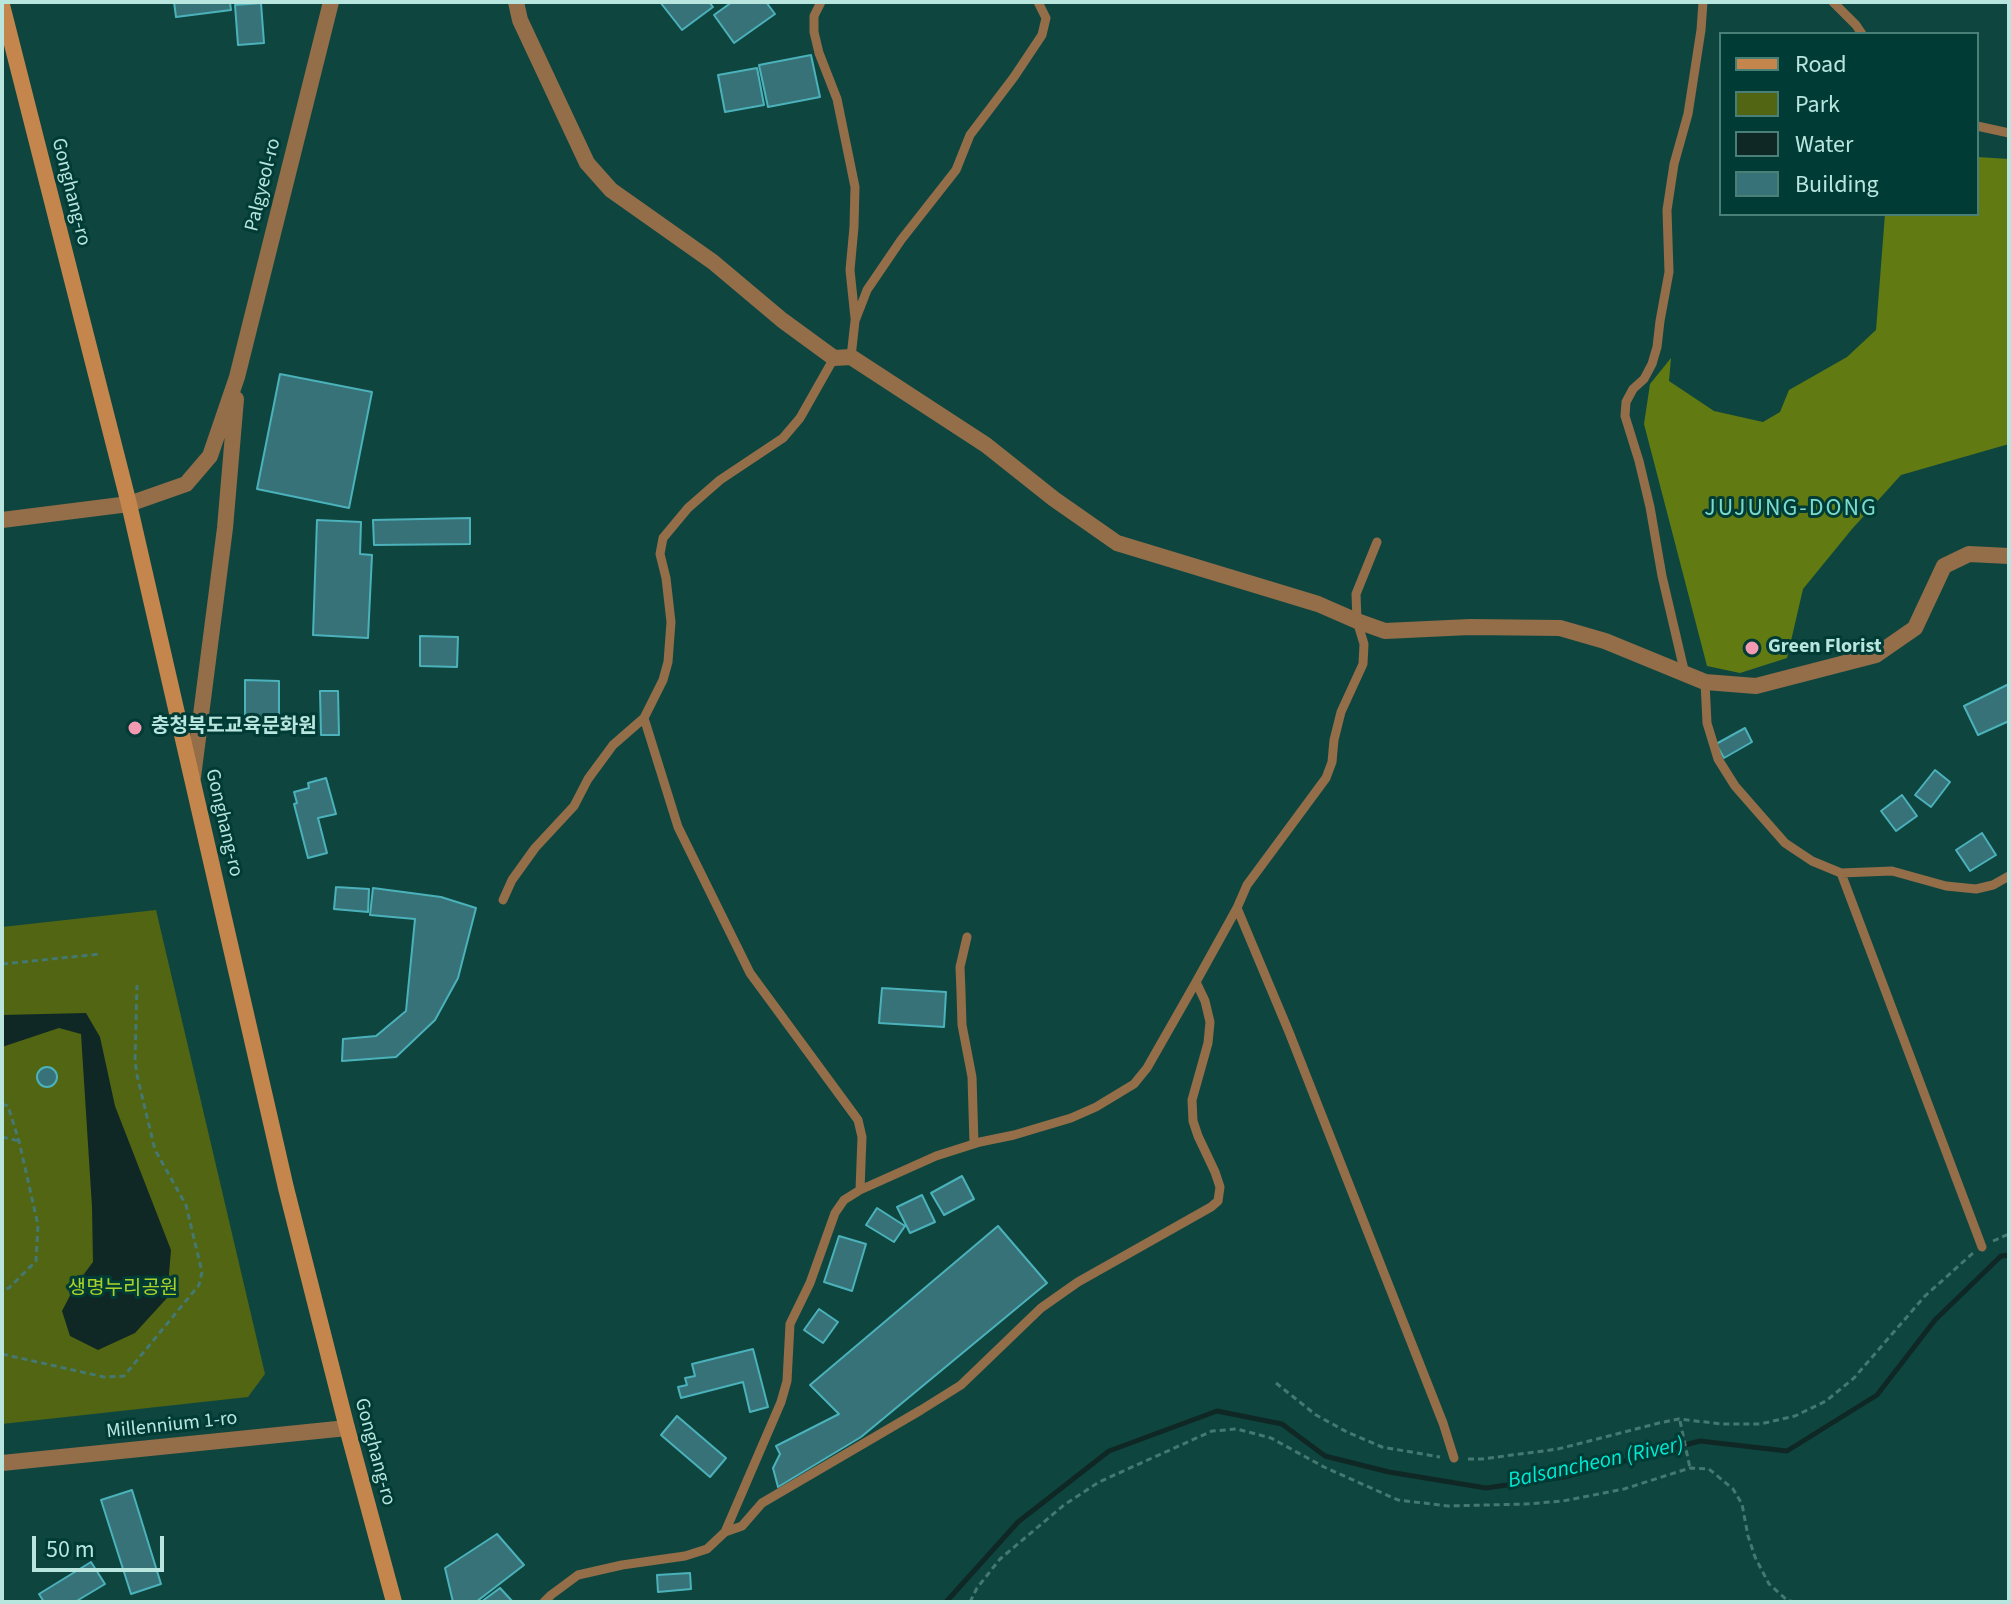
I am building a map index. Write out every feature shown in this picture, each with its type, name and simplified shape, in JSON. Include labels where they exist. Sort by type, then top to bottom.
[{"type":"main road","name":"Gonghang-ro","points":[[2,5],[129,504],[286,1188],[394,1602]]},
{"type":"street","name":"Palgyeol-ro","points":[[237,377],[331,2]]},
{"type":"street","points":[[516,2],[520,20],[587,163],[611,190],[713,262],[782,320],[986,445],[1054,499],[1117,543],[1318,604],[1385,631],[1470,627],[1560,628],[1605,641],[1705,682],[1756,686],[1876,655],[1915,628],[1944,566],[1969,554],[2009,556]]},
{"type":"street","points":[[2,520],[129,504],[186,484],[210,456],[237,377]]},
{"type":"street","points":[[193,777],[225,528],[237,377]]},
{"type":"street","name":"Millennium 1-ro","points":[[2,1463],[347,1428]]},
{"type":"lane","points":[[821,2],[814,16],[814,32],[837,99],[855,187],[850,270],[855,321]]},
{"type":"lane","points":[[503,900],[512,880],[574,806],[588,779],[613,745],[644,718],[663,680],[668,662],[671,622],[660,554],[663,538],[688,508],[720,480],[783,438],[842,358],[867,290],[901,240],[956,170],[970,135],[1042,35],[1046,18],[1038,2]]},
{"type":"lane","points":[[1685,674],[1646,491],[1625,416],[1626,402],[1633,389],[1644,379],[1657,347],[1669,272],[1667,210],[1674,164],[1688,114],[1703,2]]},
{"type":"lane","points":[[1833,2],[1861,32]]},
{"type":"lane","points":[[1979,126],[2009,133]]},
{"type":"lane","points":[[544,1602],[578,1575],[685,1556],[707,1549],[725,1532],[781,1402],[787,1381],[790,1324],[810,1283],[835,1213],[844,1200],[936,1156],[1071,1118],[1134,1084],[1147,1068],[1247,885],[1326,778],[1341,712],[1363,664],[1364,644],[1357,621],[1356,594],[1377,542]]},
{"type":"lane","points":[[1705,682],[1707,723],[1718,759],[1735,786],[1785,843],[1812,861],[1841,873],[1892,871],[1946,886],[1976,889],[1993,885],[2009,876]]},
{"type":"lane","points":[[644,718],[678,827],[750,973],[858,1120],[862,1137],[860,1190]]},
{"type":"lane","points":[[1841,873],[1982,1247]]},
{"type":"lane","points":[[1237,908],[1438,1409],[1454,1458]]},
{"type":"lane","points":[[967,937],[960,967],[962,1025],[972,1077],[974,1144]]},
{"type":"lane","points":[[725,1532],[742,1526],[762,1503],[961,1385],[1041,1308],[1078,1282],[1218,1201],[1220,1187],[1193,1121],[1192,1100],[1208,1043],[1210,1022],[1196,982]]},
{"type":"path","points":[[2,964],[101,954]]},
{"type":"path","points":[[2,1354],[104,1377],[124,1376],[199,1285],[202,1272],[186,1205],[155,1150],[137,1075],[137,985]]},
{"type":"path","points":[[2,1104],[8,1106],[19,1141],[38,1225],[36,1261],[9,1288],[2,1290]]},
{"type":"path","points":[[2,1137],[19,1141]]},
{"type":"path","points":[[1276,1383],[1316,1415],[1358,1437],[1382,1447],[1432,1457],[1482,1459],[1558,1449],[1679,1419],[1760,1424],[1795,1416],[1826,1401],[1854,1378],[1925,1296],[1972,1253],[2009,1234]]},
{"type":"path","points":[[1679,1419],[1690,1468]]},
{"type":"path","points":[[970,1602],[1000,1559],[1064,1505],[1099,1482],[1212,1431],[1237,1429],[1271,1438],[1324,1467],[1398,1500],[1448,1506],[1563,1501],[1624,1489],[1690,1468],[1709,1469],[1733,1489],[1742,1504],[1755,1557],[1769,1584],[1787,1600],[1794,1602]]},
{"type":"green space","points":[[1979,157],[2009,159],[2009,444],[1901,475],[1803,589],[1787,658],[1740,673],[1707,666],[1644,424],[1650,384],[1671,358],[1669,381],[1714,411],[1763,422],[1780,412],[1789,390],[1847,357],[1876,330],[1885,216],[1979,216]]},
{"type":"green space","name":"생명누리공원","points":[[156,910],[265,1374],[248,1397],[2,1424],[2,927]]},
{"type":"water","points":[[86,1013],[100,1037],[115,1106],[171,1250],[167,1298],[135,1333],[98,1350],[70,1336],[62,1311],[93,1262],[81,1034],[59,1028],[2,1047],[2,1015]]},
{"type":"building","points":[[174,2],[230,2],[231,10],[176,17]]},
{"type":"building","points":[[660,2],[709,2],[713,7],[682,30]]},
{"type":"building","points":[[732,2],[766,2],[775,14],[734,43],[714,15]]},
{"type":"building","points":[[261,3],[264,43],[238,45],[235,5]]},
{"type":"building","points":[[811,55],[820,97],[768,107],[759,65]]},
{"type":"building","points":[[757,68],[764,105],[725,112],[718,75]]},
{"type":"building","points":[[280,374],[372,392],[349,508],[257,489]]},
{"type":"building","points":[[470,518],[470,544],[374,545],[373,520]]},
{"type":"building","points":[[317,520],[361,522],[360,554],[372,555],[368,638],[313,635]]},
{"type":"building","points":[[420,636],[458,637],[457,667],[420,666]]},
{"type":"building","points":[[245,680],[279,681],[279,719],[245,719]]},
{"type":"building","points":[[2009,684],[2009,721],[1978,735],[1964,706]]},
{"type":"building","points":[[320,691],[338,691],[339,735],[321,735]]},
{"type":"building","points":[[1745,728],[1752,742],[1724,758],[1716,744]]},
{"type":"building","points":[[1935,770],[1950,782],[1931,807],[1915,795]]},
{"type":"building","points":[[326,778],[336,814],[318,818],[327,853],[308,858],[294,804],[297,803],[294,792],[309,788],[308,783]]},
{"type":"building","points":[[1902,795],[1917,816],[1896,831],[1881,811]]},
{"type":"building","points":[[1982,833],[1996,855],[1970,871],[1956,850]]},
{"type":"building","points":[[336,887],[369,889],[368,912],[334,909]]},
{"type":"building","points":[[373,888],[441,897],[476,908],[458,978],[435,1020],[396,1057],[342,1061],[343,1039],[376,1036],[406,1011],[415,919],[370,915]]},
{"type":"building","points":[[882,988],[946,992],[944,1027],[879,1023]]},
{"type":"building","points":[[47,1067],[54,1070],[57,1077],[54,1084],[47,1087],[40,1084],[37,1077],[40,1070]]},
{"type":"building","points":[[962,1176],[974,1199],[944,1215],[931,1193]]},
{"type":"building","points":[[922,1195],[935,1222],[910,1233],[897,1207]]},
{"type":"building","points":[[877,1208],[905,1226],[894,1242],[866,1225]]},
{"type":"building","points":[[998,1226],[1047,1283],[861,1437],[778,1487],[773,1468],[780,1454],[776,1446],[839,1414],[810,1385]]},
{"type":"building","points":[[839,1236],[866,1244],[852,1291],[824,1282]]},
{"type":"building","points":[[819,1309],[838,1322],[823,1343],[804,1330]]},
{"type":"building","points":[[753,1349],[768,1407],[750,1412],[743,1382],[681,1398],[678,1387],[687,1385],[685,1378],[695,1376],[692,1364]]},
{"type":"building","points":[[677,1416],[726,1458],[710,1477],[661,1435]]},
{"type":"building","points":[[132,1490],[161,1584],[131,1594],[101,1500]]},
{"type":"building","points":[[497,1534],[524,1565],[476,1602],[453,1602],[445,1568]]},
{"type":"building","points":[[91,1562],[105,1584],[75,1602],[44,1602],[39,1594]]},
{"type":"building","points":[[690,1573],[691,1589],[658,1592],[657,1575]]},
{"type":"building","points":[[500,1588],[513,1602],[481,1602]]},
{"type":"waterway","name":"Balsancheon (River)","points":[[946,1602],[1018,1522],[1109,1451],[1217,1411],[1282,1424],[1325,1456],[1389,1472],[1486,1488],[1564,1477],[1700,1441],[1787,1451],[1877,1395],[1935,1320],[2001,1256],[2009,1255]]},
{"type":"place","name":"Green Florist","points":[[1752,648]]},
{"type":"place","name":"충청북도교육문화원","points":[[135,728]]},
{"type":"district","name":"JUJUNG-DONG","points":[[1791,510]]}]
